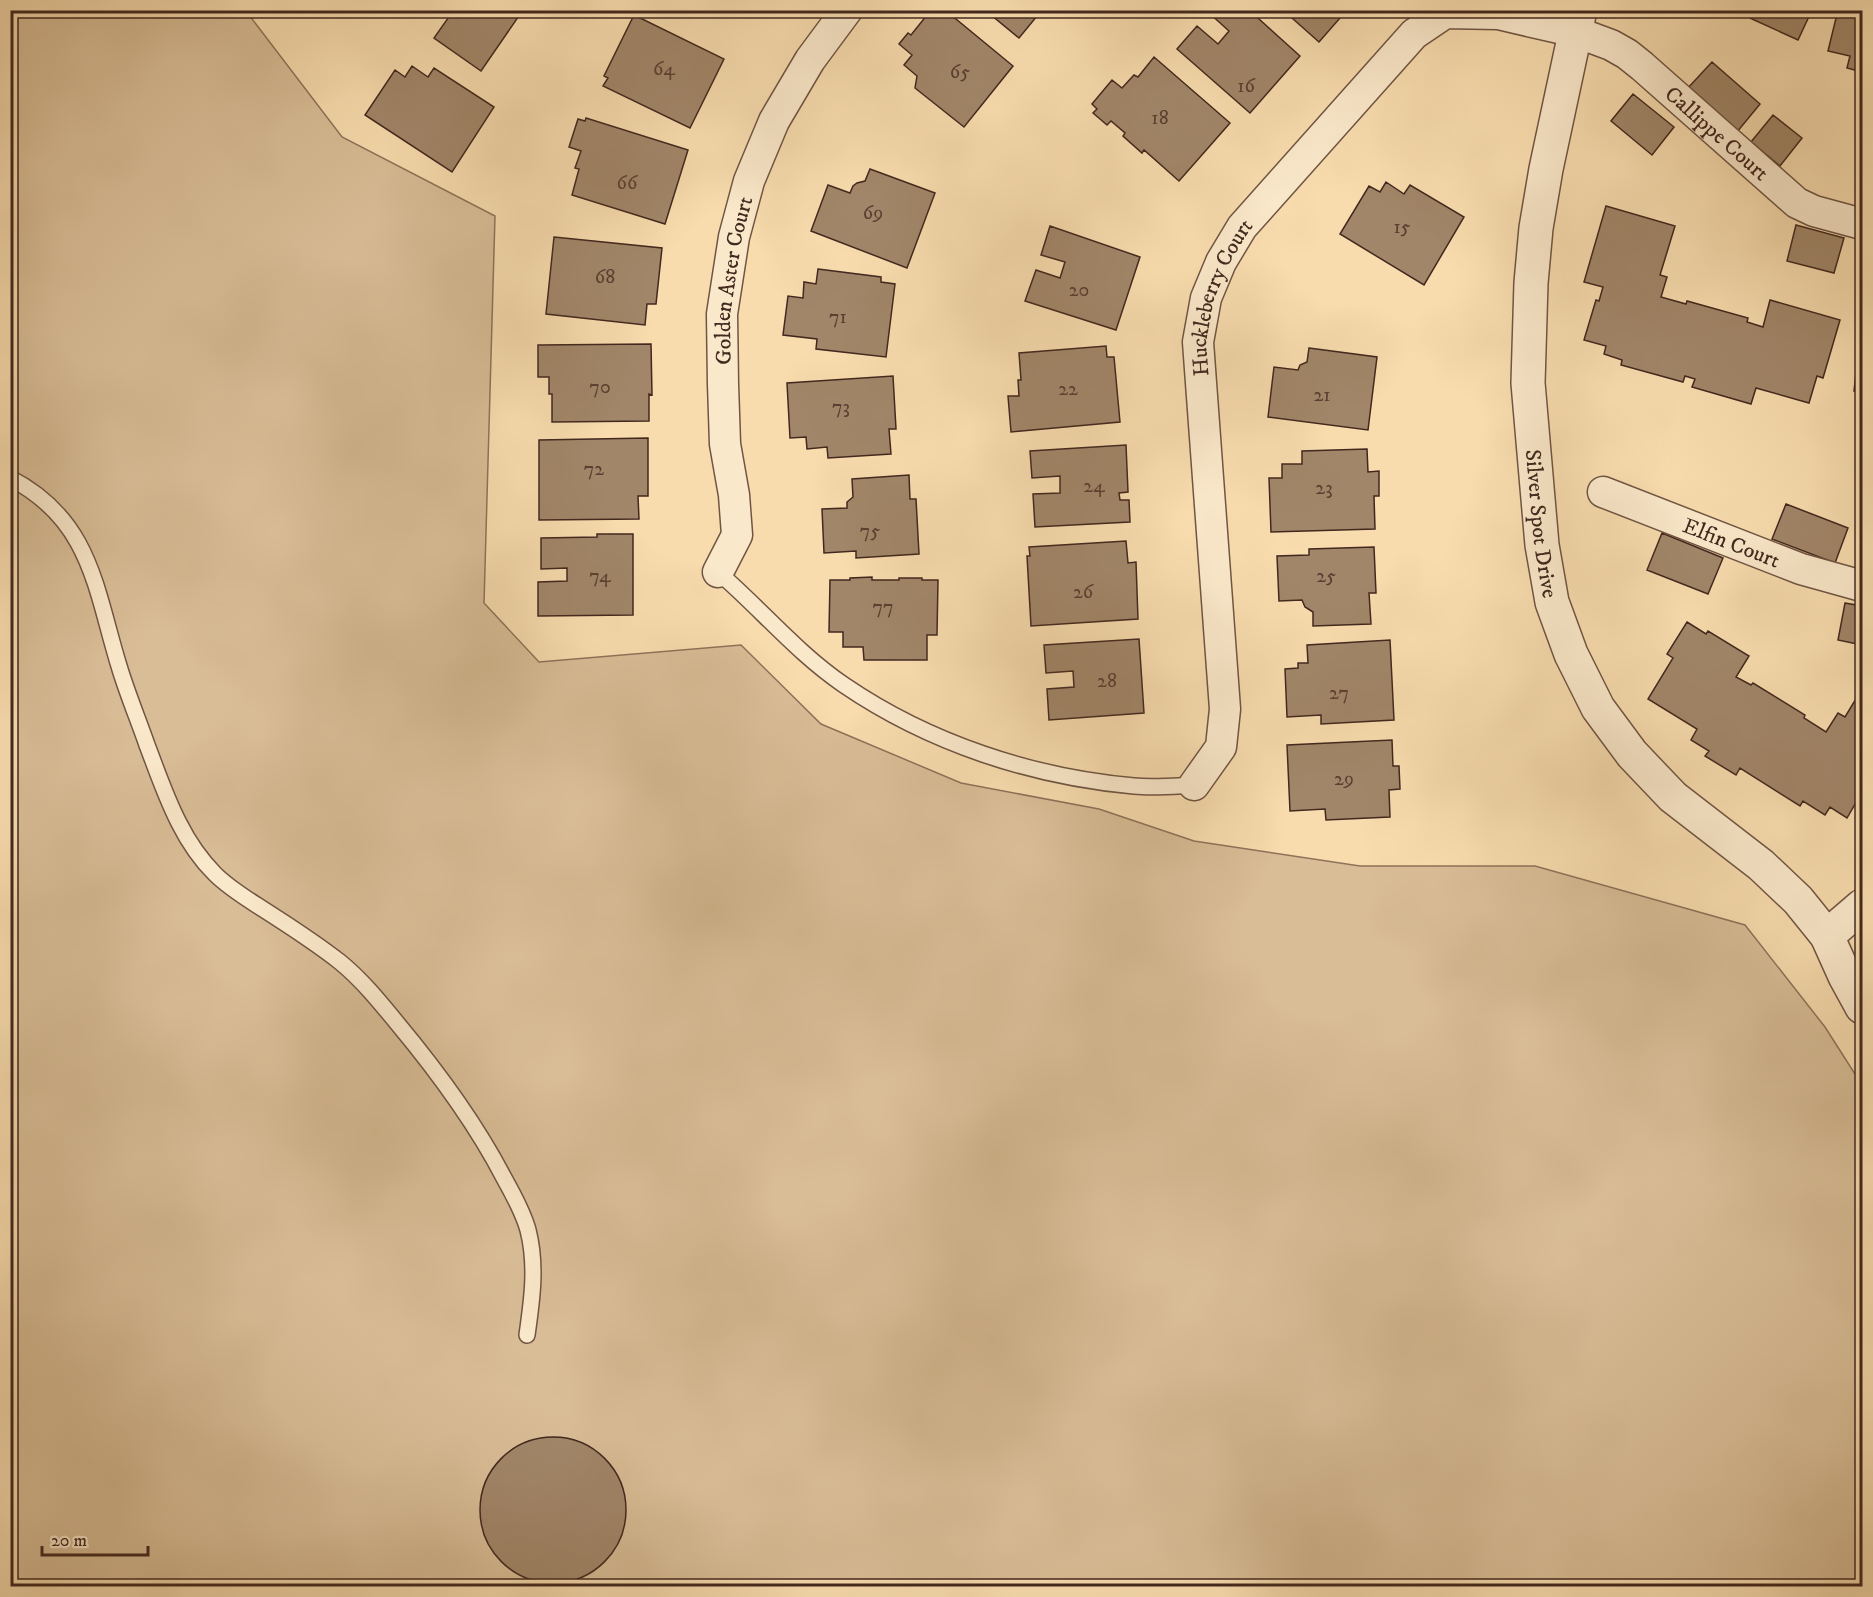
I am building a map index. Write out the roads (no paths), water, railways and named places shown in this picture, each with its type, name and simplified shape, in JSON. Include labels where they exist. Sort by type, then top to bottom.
[{"type":"street","name":"Golden Aster Court","points":[[718,572],[737,534],[734,495],[725,444],[723,372],[723,314],[735,237],[749,181],[774,121],[810,60],[847,10]]},
{"type":"street","name":"Huckleberry Court","points":[[1194,785],[1221,747],[1225,709],[1197,342],[1206,298],[1221,262],[1242,227],[1414,34],[1445,14],[1498,14],[1578,21]]},
{"type":"street","name":"Callippe Court","points":[[1578,21],[1627,54],[1797,203],[1863,224]]},
{"type":"street","name":"Silver Spot Drive","points":[[1578,21],[1538,216],[1528,335],[1528,383],[1541,534],[1552,602],[1571,654],[1598,708],[1632,754],[1673,797],[1761,865],[1798,900],[1827,936],[1863,1007]]},
{"type":"street","name":"Elfin Court","points":[[1603,492],[1801,569],[1863,586]]},
{"type":"street","points":[[1827,936],[1863,906]]},
{"type":"street","name":"Silver Spot Drive","points":[[1827,936],[1863,960]]},
{"type":"lane","points":[[10,478],[44,500],[69,527],[86,554],[98,587],[122,675],[162,784],[179,823],[195,850],[215,874],[242,895],[307,937],[333,957],[372,993],[442,1080],[487,1147],[516,1200],[528,1229],[533,1259],[533,1290],[527,1335]]},
{"type":"lane","points":[[718,572],[750,600],[796,647],[844,685],[898,717],[957,746],[1022,766],[1081,780],[1137,786],[1194,785]]}]
